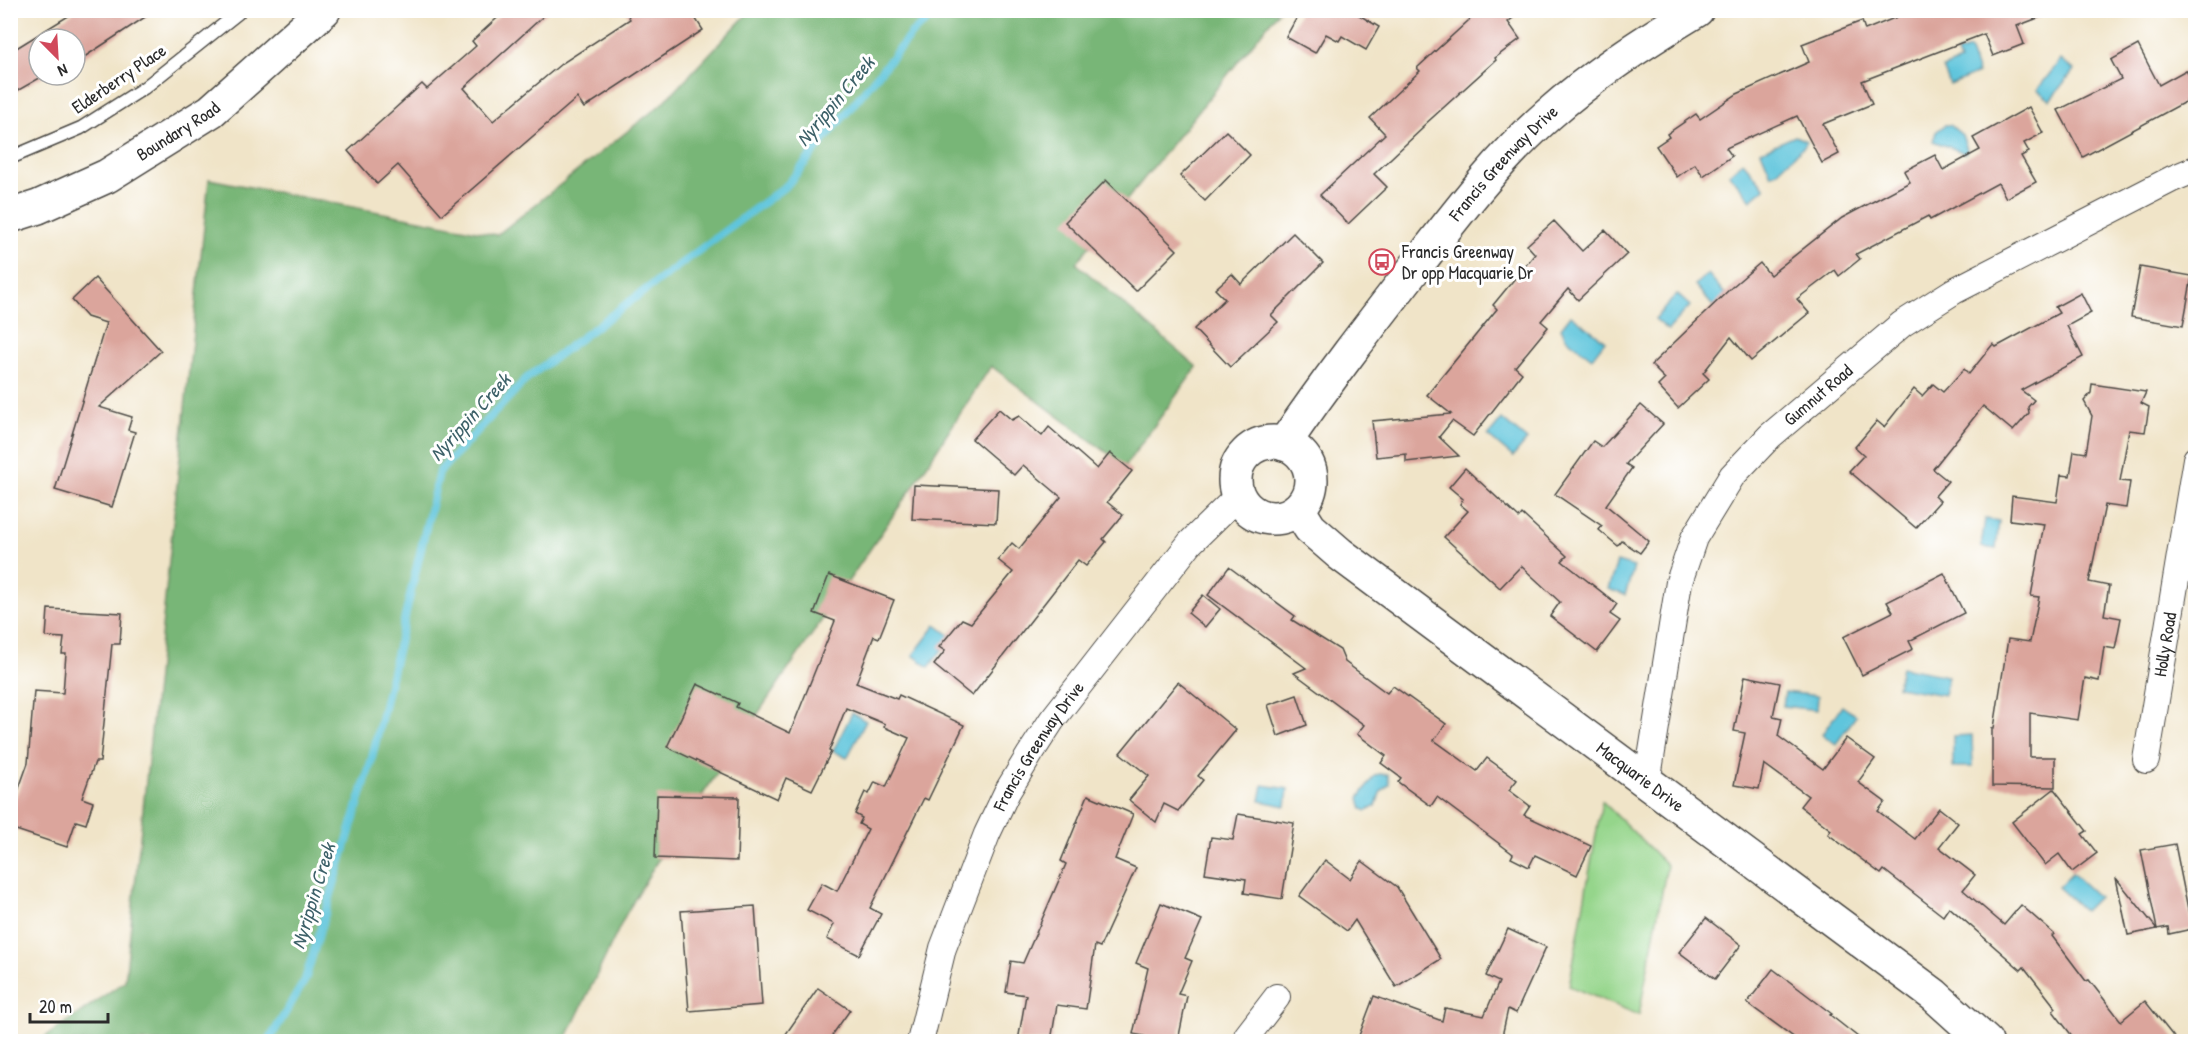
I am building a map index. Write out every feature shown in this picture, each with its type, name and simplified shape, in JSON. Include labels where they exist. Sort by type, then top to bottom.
[{"type":"main road","name":"Boundary Road","points":[[10,216],[38,207],[107,176],[211,111],[324,10]]},
{"type":"main road","name":"Francis Greenway Drive","points":[[1284,444],[1337,368],[1472,194],[1508,154],[1547,115],[1591,80],[1636,46],[1697,10]]},
{"type":"main road","points":[[1273,442],[1295,449],[1309,467],[1311,479],[1306,501],[1288,516],[1276,519],[1264,518],[1248,510],[1237,496],[1234,486],[1237,465],[1243,455],[1262,443],[1273,442]]},
{"type":"main road","name":"Macquarie Drive","points":[[1298,509],[1310,528],[1340,554],[1934,995],[1986,1041]]},
{"type":"street","name":"Gumnut Road","points":[[1647,783],[1679,582],[1694,537],[1732,476],[1770,436],[1902,324],[1954,291],[2172,179],[2196,169]]},
{"type":"street","name":"Holly Road","points":[[2146,760],[2196,459]]},
{"type":"street","name":"Francis Greenway Drive","points":[[920,1041],[947,938],[987,834],[1024,763],[1052,720],[1190,543],[1237,496]]},
{"type":"street","points":[[1246,1041],[1247,1036],[1277,997]]},
{"type":"lane","name":"Elderberry Place","points":[[10,158],[81,128],[144,88],[238,14]]},
{"type":"green space","points":[[750,11],[1279,11],[1076,263],[1197,367],[1125,466],[991,366],[914,485],[656,863],[626,914],[565,1041],[38,1042],[125,981],[209,179],[497,235],[664,102]]},
{"type":"green space","points":[[1602,801],[1667,865],[1639,1015],[1569,986]]},
{"type":"water","points":[[1969,49],[1978,73],[1950,85],[1943,68],[1960,61],[1957,53]]},
{"type":"water","points":[[2061,59],[2074,70],[2050,100],[2037,90]]},
{"type":"water","points":[[1945,125],[1950,125],[1962,135],[1967,149],[1965,153],[1933,141],[1936,132]]},
{"type":"water","points":[[1795,136],[1806,141],[1805,145],[1771,175],[1761,151]]},
{"type":"water","points":[[1743,162],[1765,188],[1751,200],[1729,174]]},
{"type":"water","points":[[1708,274],[1730,300],[1717,311],[1695,285]]},
{"type":"water","points":[[1677,294],[1690,306],[1668,330],[1655,319]]},
{"type":"water","points":[[1571,315],[1605,341],[1592,358],[1566,338],[1561,328]]},
{"type":"water","points":[[1502,419],[1527,440],[1513,457],[1488,436]]},
{"type":"water","points":[[1985,519],[1999,521],[1996,549],[1981,547]]},
{"type":"water","points":[[1617,562],[1634,567],[1625,595],[1608,589]]},
{"type":"water","points":[[936,625],[952,637],[929,667],[913,655]]},
{"type":"water","points":[[1901,667],[1948,676],[1944,695],[1897,687]]},
{"type":"water","points":[[1785,692],[1818,696],[1817,710],[1783,706]]},
{"type":"water","points":[[1842,706],[1856,716],[1836,744],[1822,734]]},
{"type":"water","points":[[852,713],[866,721],[847,758],[833,751]]},
{"type":"water","points":[[1972,735],[1973,767],[1953,767],[1953,736]]},
{"type":"water","points":[[1375,775],[1388,775],[1389,784],[1380,793],[1376,806],[1367,811],[1362,809],[1359,798]]},
{"type":"water","points":[[1263,785],[1288,789],[1286,806],[1260,801]]},
{"type":"water","points":[[2072,873],[2098,897],[2084,911],[2058,887]]},
{"type":"building","points":[[78,10],[156,10],[87,55],[87,27],[50,27]]},
{"type":"building","points":[[506,10],[550,10],[464,88],[493,121],[561,64],[630,19],[625,10],[690,10],[703,30],[584,108],[577,98],[442,215],[398,165],[377,184],[348,151],[422,84],[427,89],[476,46],[472,41]]},
{"type":"building","points":[[1301,10],[1351,10],[1379,27],[1366,50],[1342,36],[1339,41],[1326,34],[1315,53],[1286,37]]},
{"type":"building","points":[[1480,10],[1523,10],[1508,22],[1520,39],[1495,58],[1496,60],[1374,174],[1387,187],[1348,224],[1320,195],[1385,134],[1370,118],[1420,71],[1417,68]]},
{"type":"building","points":[[1914,10],[2054,12],[2017,26],[2024,44],[1993,56],[1984,34],[1862,81],[1872,104],[1823,124],[1839,154],[1822,163],[1797,116],[1726,148],[1732,156],[1703,176],[1695,164],[1677,177],[1656,146],[1669,137],[1667,134],[1696,114],[1700,119],[1737,94],[1809,62],[1802,44],[1862,21],[1865,30]]},
{"type":"building","points":[[27,42],[27,85],[10,95],[10,52]]},
{"type":"building","points":[[2138,45],[2159,85],[2186,70],[2196,87],[2196,96],[2083,157],[2058,110],[2121,79],[2111,60]]},
{"type":"building","points":[[2029,107],[2043,133],[2024,143],[2029,152],[2021,156],[2036,182],[2006,198],[1998,183],[1930,220],[1928,216],[1856,254],[1860,259],[1839,276],[1835,270],[1797,299],[1809,313],[1751,361],[1731,337],[1703,373],[1709,379],[1678,408],[1658,386],[1665,379],[1651,365],[1760,263],[1770,275],[1842,218],[1910,182],[1904,171],[1935,155],[1943,170],[1980,150],[1973,138]]},
{"type":"building","points":[[1226,131],[1250,155],[1205,201],[1180,176]]},
{"type":"building","points":[[1106,180],[1177,250],[1136,291],[1065,222]]},
{"type":"building","points":[[1554,221],[1582,251],[1605,230],[1627,254],[1578,300],[1568,289],[1541,321],[1548,327],[1515,367],[1522,373],[1473,436],[1452,421],[1439,437],[1459,456],[1406,462],[1406,454],[1376,457],[1372,421],[1451,414],[1427,395],[1497,309],[1493,305],[1535,254],[1527,245]]},
{"type":"building","points":[[1293,233],[1323,263],[1271,315],[1278,322],[1230,367],[1194,329],[1225,299],[1215,289],[1232,274],[1241,284]]},
{"type":"building","points":[[2140,267],[2192,276],[2183,326],[2131,317]]},
{"type":"building","points":[[95,278],[161,351],[99,407],[132,417],[128,430],[135,432],[112,507],[55,490],[106,323],[87,317],[72,300]]},
{"type":"building","points":[[2081,293],[2091,313],[2067,326],[2083,357],[2021,390],[2034,400],[2028,407],[2029,413],[2013,431],[1983,406],[1933,469],[1948,481],[1935,496],[1940,501],[1916,528],[1849,471],[1864,455],[1855,447],[1877,421],[1884,427],[1914,389],[1922,396],[1933,384],[1943,392],[1964,369],[1969,374],[1993,344],[1996,347],[2059,313],[2055,307]]},
{"type":"building","points":[[2092,384],[2146,392],[2141,403],[2149,407],[2145,432],[2129,430],[2120,481],[2130,482],[2126,508],[2105,505],[2089,582],[2109,586],[2104,615],[2121,618],[2115,649],[2104,647],[2099,681],[2085,678],[2078,720],[2030,713],[2030,757],[2055,757],[2055,787],[1992,786],[1992,728],[1994,728],[2008,639],[2030,642],[2039,597],[2031,596],[2044,524],[2010,520],[2012,496],[2057,502],[2061,475],[2070,476],[2074,451],[2086,453],[2092,416],[2084,401],[2091,393]]},
{"type":"building","points":[[1641,405],[1663,424],[1626,464],[1632,468],[1606,505],[1649,541],[1640,553],[1622,541],[1618,546],[1599,530],[1602,526],[1555,494],[1593,441],[1602,447]]},
{"type":"building","points":[[999,409],[1012,420],[1019,416],[1042,436],[1049,427],[1097,469],[1110,453],[1132,471],[1107,502],[1123,515],[1103,539],[1106,542],[1086,566],[1078,560],[972,696],[934,665],[945,651],[939,647],[962,619],[971,623],[1013,572],[998,560],[1012,543],[1019,549],[1061,497],[1023,465],[1014,475],[972,439]]},
{"type":"building","points":[[1465,468],[1519,518],[1522,514],[1567,556],[1562,561],[1617,604],[1610,614],[1620,621],[1597,652],[1550,616],[1560,602],[1521,566],[1500,588],[1444,537],[1468,511],[1460,504],[1463,499],[1449,487]]},
{"type":"building","points":[[914,485],[998,489],[996,523],[912,519]]},
{"type":"building","points":[[1229,567],[1295,616],[1292,620],[1340,650],[1345,662],[1387,693],[1393,686],[1446,724],[1434,740],[1477,771],[1487,758],[1517,780],[1509,790],[1530,806],[1524,815],[1591,846],[1577,875],[1535,855],[1529,867],[1511,858],[1513,854],[1437,797],[1431,806],[1398,782],[1401,778],[1381,763],[1386,756],[1357,734],[1364,725],[1294,673],[1306,668],[1208,595]]},
{"type":"building","points":[[1944,573],[1964,613],[1909,641],[1913,649],[1862,675],[1843,637],[1893,612],[1887,602]]},
{"type":"building","points":[[829,575],[894,600],[879,638],[874,636],[856,683],[897,699],[899,695],[964,725],[928,800],[924,798],[870,908],[881,914],[859,955],[827,939],[834,924],[807,910],[822,883],[837,891],[868,829],[859,824],[862,818],[855,814],[865,792],[869,794],[875,782],[886,787],[909,738],[884,727],[885,724],[846,708],[829,751],[831,752],[812,790],[786,778],[777,799],[667,747],[697,684],[738,703],[736,707],[790,733],[835,621],[814,613]]},
{"type":"building","points":[[1203,595],[1220,609],[1205,627],[1188,613]]},
{"type":"building","points":[[48,609],[122,613],[120,644],[112,644],[100,762],[95,762],[82,798],[93,802],[86,824],[76,821],[67,847],[10,828],[10,801],[14,802],[28,763],[34,691],[63,693],[66,654],[62,654],[64,638],[46,637]]},
{"type":"building","points":[[1745,676],[1780,683],[1773,716],[1782,718],[1778,736],[1823,769],[1846,738],[1875,759],[1858,782],[1885,802],[1878,811],[1915,839],[1939,808],[1958,823],[1939,847],[1975,875],[1963,890],[2004,925],[2021,905],[2054,934],[2052,936],[2086,981],[2089,980],[2121,1021],[2145,1001],[2177,1041],[2076,1041],[2053,1011],[2056,1008],[2024,967],[2021,970],[1949,907],[1943,916],[1884,870],[1881,874],[1828,834],[1831,830],[1800,806],[1808,796],[1764,764],[1759,789],[1734,785],[1745,733],[1734,731]]},
{"type":"building","points":[[1178,682],[1236,730],[1198,776],[1203,780],[1178,811],[1164,804],[1156,822],[1129,800],[1149,776],[1120,753]]},
{"type":"building","points":[[1297,695],[1307,725],[1278,736],[1268,705]]},
{"type":"building","points":[[2054,789],[2087,831],[2082,834],[2097,853],[2072,872],[2059,854],[2045,865],[2012,822]]},
{"type":"building","points":[[657,795],[739,797],[737,861],[655,858]]},
{"type":"building","points":[[1088,795],[1133,814],[1115,859],[1136,868],[1100,947],[1095,945],[1086,1009],[1057,1005],[1051,1041],[1018,1041],[1026,995],[1006,992],[1011,961],[1023,963],[1066,864],[1061,861]]},
{"type":"building","points":[[1238,814],[1294,823],[1282,899],[1244,893],[1246,879],[1205,873],[1211,837],[1233,840]]},
{"type":"building","points":[[2175,844],[2192,929],[2169,934],[2168,927],[2157,929],[2141,850]]},
{"type":"building","points":[[1325,860],[1350,879],[1362,861],[1397,887],[1441,959],[1396,987],[1355,920],[1347,931],[1299,896]]},
{"type":"building","points":[[2116,878],[2157,929],[2128,935]]},
{"type":"building","points":[[1161,903],[1202,920],[1185,958],[1192,961],[1178,994],[1187,996],[1178,1041],[1142,1041],[1144,1036],[1133,1034],[1148,968],[1136,963]]},
{"type":"building","points":[[755,906],[762,1005],[689,1011],[681,911]]},
{"type":"building","points":[[1706,918],[1741,945],[1715,979],[1679,952]]},
{"type":"building","points":[[1508,929],[1546,947],[1516,1013],[1508,1009],[1501,1041],[1357,1041],[1374,996],[1442,1021],[1445,1008],[1484,1016],[1499,982],[1486,976]]},
{"type":"building","points":[[1773,969],[1863,1041],[1799,1041],[1747,1003]]},
{"type":"building","points":[[818,988],[850,1010],[828,1041],[781,1041]]},
{"type":"waterway","name":"Nyrippin Creek","points":[[268,1042],[305,980],[371,762],[439,472],[527,378],[787,185],[912,33],[939,10]]},
{"type":"place","name":"Francis Greenway Dr opp Macquarie Dr","points":[[1382,262]]}]
